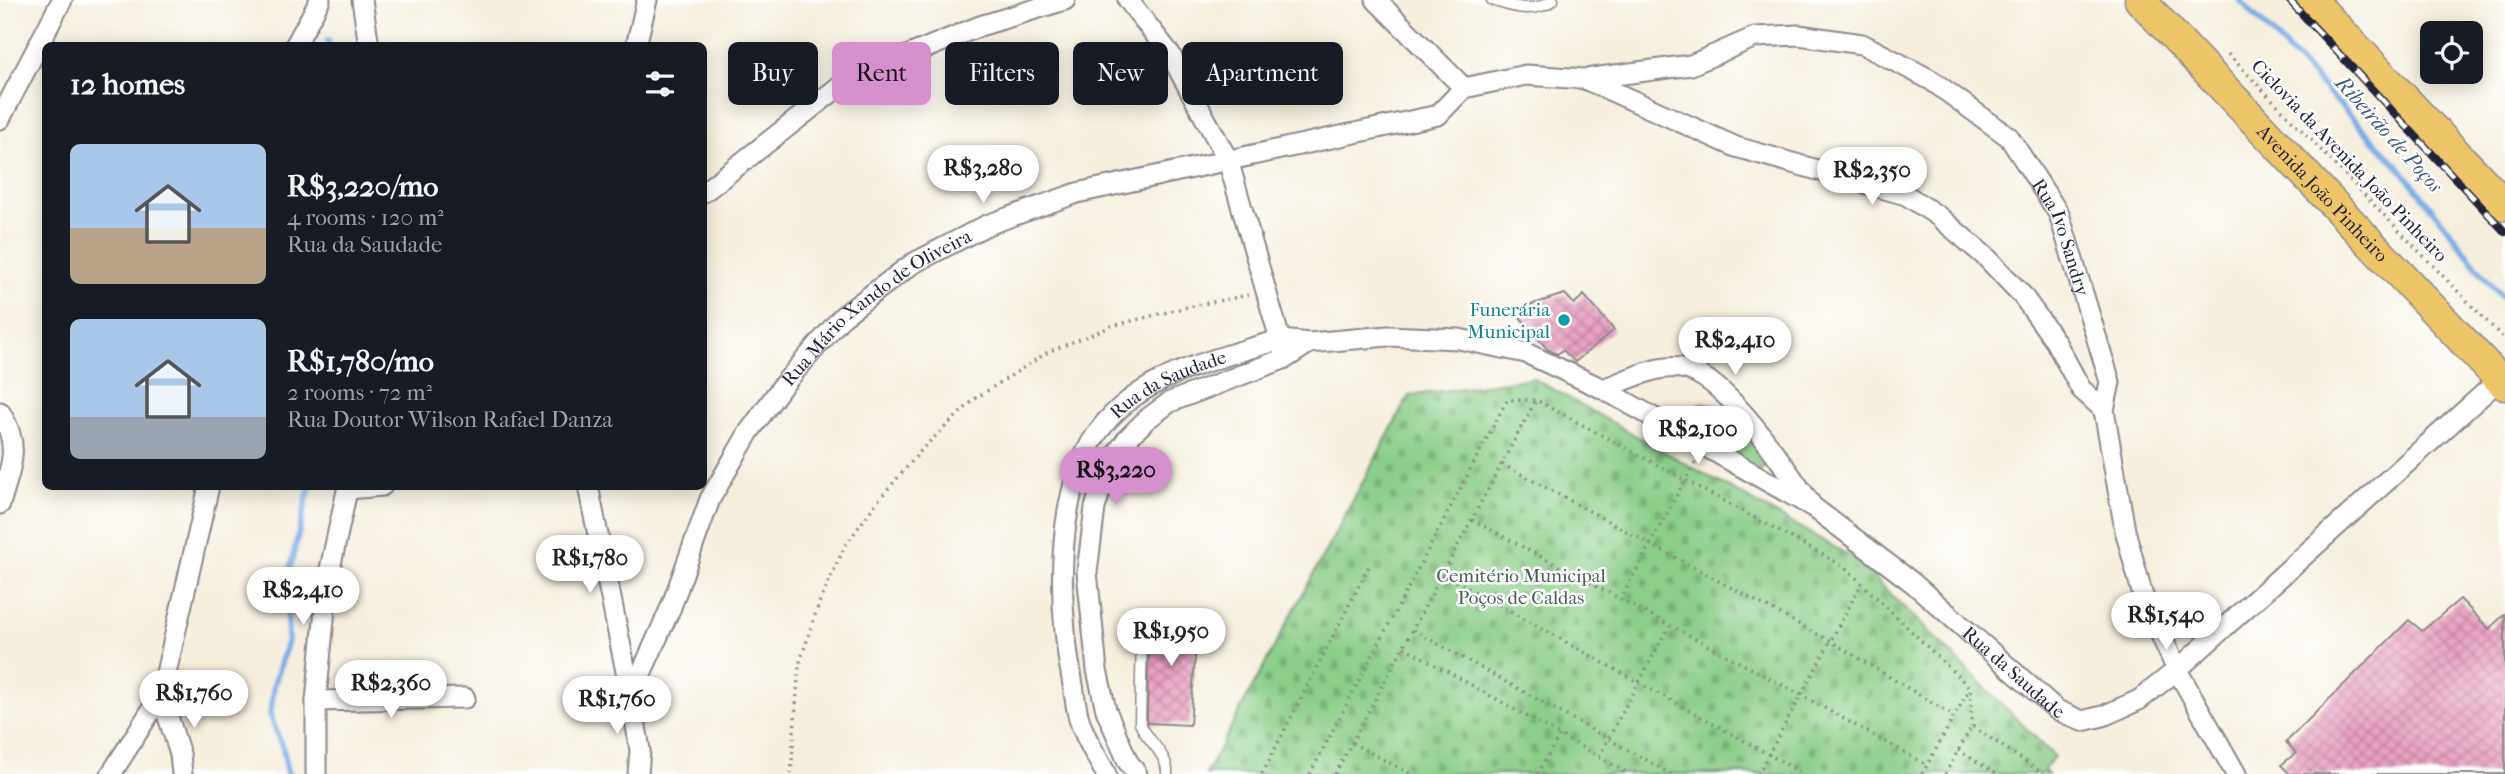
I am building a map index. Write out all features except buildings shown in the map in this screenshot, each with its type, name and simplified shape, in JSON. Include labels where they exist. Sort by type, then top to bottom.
[{"type":"main road","name":"Avenida João Pinheiro","points":[[2140,0],[2503,378]]},
{"type":"main road","points":[[2311,0],[2505,205]]},
{"type":"street","points":[[0,120],[62,0]]},
{"type":"street","points":[[297,42],[320,0]]},
{"type":"street","points":[[362,0],[368,42]]},
{"type":"street","points":[[637,42],[647,0]]},
{"type":"street","points":[[707,190],[846,81],[981,26],[1065,0]]},
{"type":"street","points":[[1128,0],[1170,54],[1228,160],[1283,349]]},
{"type":"street","points":[[1376,0],[1464,88],[1526,75],[1585,79],[1737,146],[1906,195],[1938,216],[1987,258],[2022,295],[2055,341],[2081,389],[2104,410]]},
{"type":"street","name":"Rua Ivo Sandry","points":[[1585,79],[1691,65],[1755,37],[1799,35],[1862,44],[1931,80],[2009,137],[2059,214],[2110,382],[2104,410],[2125,530],[2143,596],[2177,670],[2236,774]]},
{"type":"street","name":"Rua Mário Xando de Oliveira","points":[[631,696],[671,607],[710,499],[749,432],[783,385],[843,316],[912,264],[987,225],[1077,194],[1438,115],[1464,88]]},
{"type":"street","name":"Rua da Saudade","points":[[1106,774],[1079,720],[1065,633],[1067,522],[1073,488],[1088,447],[1105,423],[1130,400],[1167,377],[1309,343],[1388,336],[1459,339],[1526,353],[1603,389],[1813,507],[1913,583],[2057,710],[2082,721],[2103,716],[2139,700],[2177,670],[2503,378]]},
{"type":"street","name":"Rua da Saudade","points":[[1137,774],[1128,762],[1105,710],[1097,670],[1087,572],[1095,508],[1108,466],[1147,419],[1170,402],[1283,349]]},
{"type":"street","name":"Rua da Saudade","points":[[1603,389],[1660,368],[1684,368],[1710,382],[1737,405],[1813,507]]},
{"type":"street","points":[[0,412],[7,424],[14,454],[0,504]]},
{"type":"street","points":[[111,774],[161,695],[208,490]]},
{"type":"street","points":[[316,774],[316,701],[328,578],[348,490]]},
{"type":"street","points":[[589,490],[631,696],[640,750],[638,774]]},
{"type":"street","points":[[161,695],[180,754],[182,774]]},
{"type":"street","points":[[316,701],[465,698]]},
{"type":"lane","points":[[1492,0],[1514,7],[1542,8],[1553,0]]},
{"type":"lane","points":[[1142,636],[1140,723],[1164,759],[1168,768],[1167,774]]},
{"type":"path","name":"Ciclovia da Avenida João Pinheiro","points":[[2224,50],[2505,340]]},
{"type":"path","points":[[790,774],[799,665],[819,603],[845,546],[876,503],[925,446],[976,398],[1048,352],[1112,326],[1183,308],[1267,292]]},
{"type":"path","points":[[1310,774],[1507,400],[1536,400],[1845,567],[1970,688],[1972,726],[1948,773]]},
{"type":"path","points":[[1335,774],[1536,400]]},
{"type":"path","points":[[1620,600],[1705,446]]},
{"type":"path","points":[[1502,464],[1830,641],[1954,716]]},
{"type":"path","points":[[1472,520],[1927,765]]},
{"type":"path","points":[[1262,774],[1370,566]]},
{"type":"path","points":[[1443,575],[1804,774]]},
{"type":"path","points":[[1758,774],[1862,583]]},
{"type":"path","points":[[1599,757],[1669,625]]},
{"type":"path","points":[[1413,630],[1671,774]]},
{"type":"path","points":[[1404,648],[1629,774]]},
{"type":"path","points":[[1922,774],[1970,688]]},
{"type":"path","points":[[1972,726],[2044,774]]},
{"type":"path","points":[[1537,774],[1560,735]]},
{"type":"path","points":[[1352,743],[1411,774]]},
{"type":"path","points":[[1958,750],[1997,774]]},
{"type":"green space","name":"Cemitério Municipal Poços de Caldas","points":[[1533,378],[1854,558],[2054,756],[2044,770],[2048,774],[1206,774],[1409,396]]},
{"type":"green space","points":[[1702,403],[1718,406],[1737,423],[1768,462],[1760,471],[1693,432],[1683,414]]},
{"type":"waterway","name":"Ribeirão de Poços","points":[[2240,0],[2402,170],[2505,299]]},
{"type":"waterway","points":[[288,774],[283,749],[270,715],[274,685],[288,640],[287,581],[309,490]]},
{"type":"railway","points":[[2289,0],[2505,232]]},
{"type":"place","name":"Funerária Municipal","points":[[1564,320]]}]
